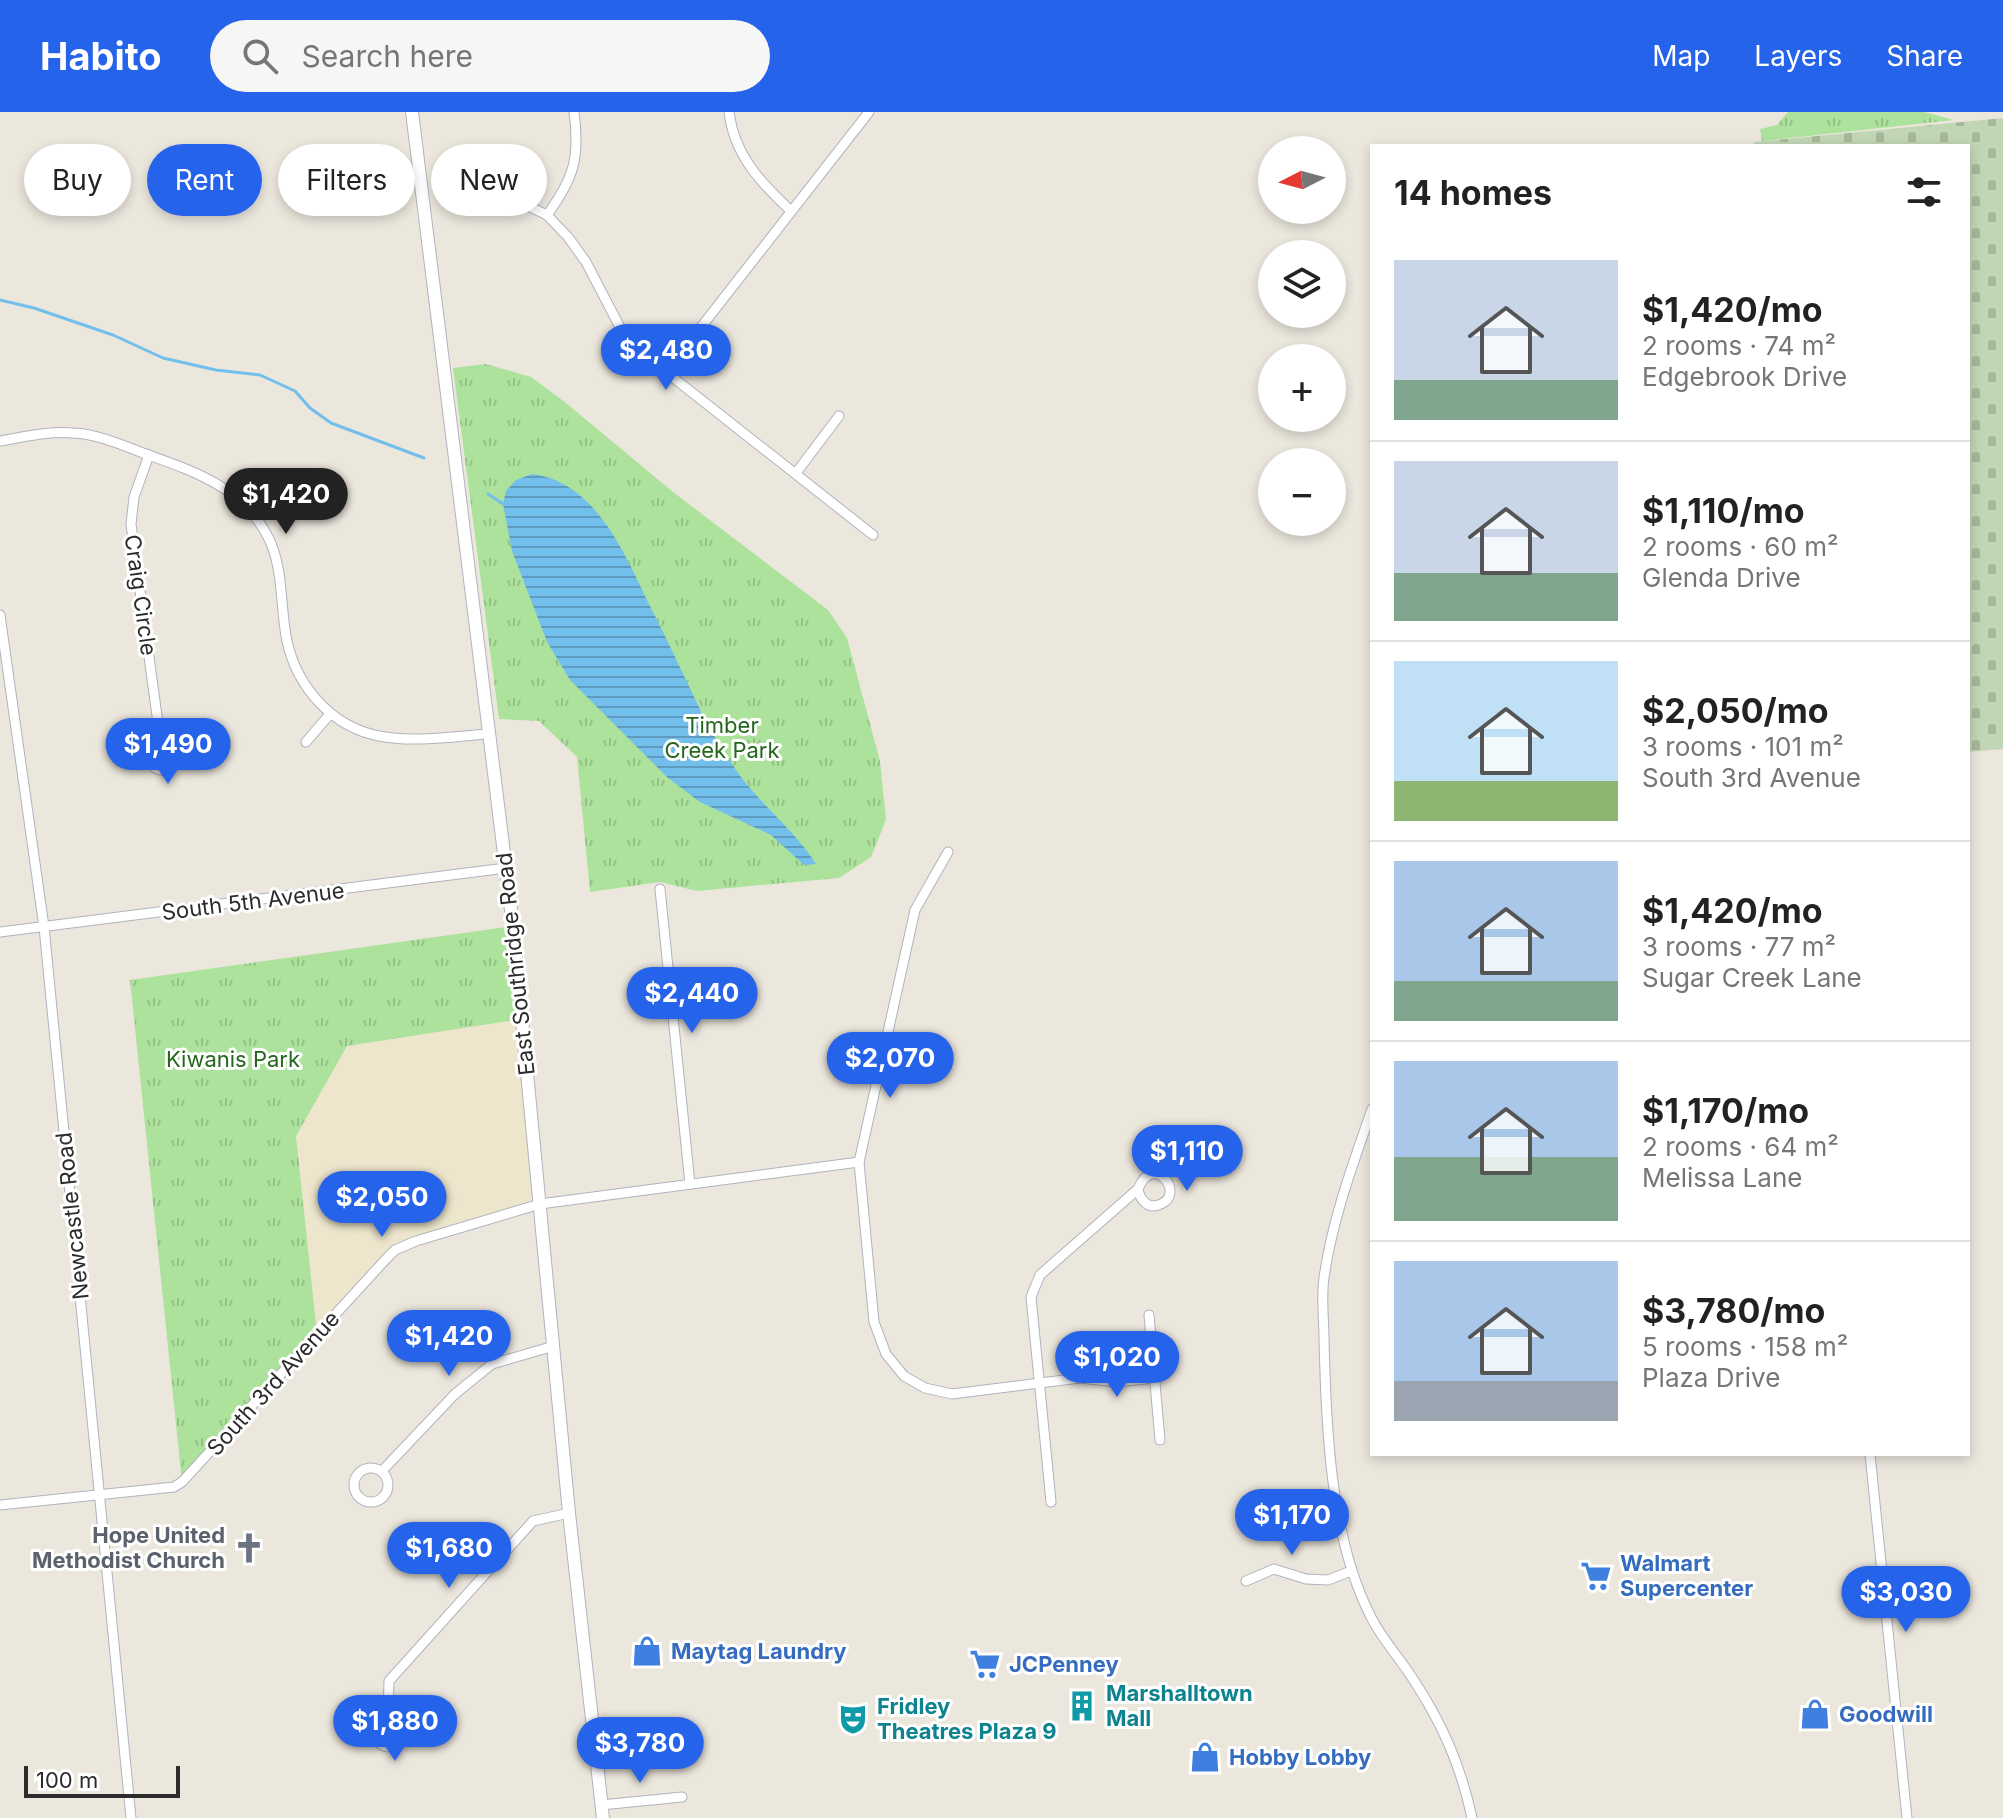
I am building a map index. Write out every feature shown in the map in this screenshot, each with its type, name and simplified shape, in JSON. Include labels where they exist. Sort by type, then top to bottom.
[{"type":"street","name":"East Southridge Road","points":[[412,112],[506,868],[569,1513],[602,1811]]},
{"type":"street","points":[[574,112],[578,140],[576,165],[566,189],[547,215],[586,262],[623,333],[666,372],[873,535]]},
{"type":"street","points":[[729,112],[739,149],[745,159],[757,178],[791,211]]},
{"type":"street","points":[[666,372],[869,112]]},
{"type":"street","points":[[796,473],[839,416]]},
{"type":"street","points":[[0,441],[88,434],[214,481],[245,504],[270,541],[287,641],[294,662],[303,683],[330,714],[379,736],[489,734]]},
{"type":"street","name":"Craig Circle","points":[[149,455],[134,497],[131,524],[160,738]]},
{"type":"street","name":"Newcastle Road","points":[[0,615],[44,927],[131,1818]]},
{"type":"street","points":[[306,742],[330,714]]},
{"type":"street","points":[[948,852],[915,910],[859,1162],[874,1322],[886,1354],[904,1376],[925,1388],[952,1394],[1080,1378],[1117,1382],[1154,1378]]},
{"type":"street","name":"South 5th Avenue","points":[[0,932],[506,868]]},
{"type":"street","points":[[660,889],[690,1184]]},
{"type":"street","points":[[1370,1115],[1343,1191],[1323,1280],[1325,1366],[1335,1487],[1351,1571],[1370,1615],[1435,1714],[1453,1750],[1465,1784],[1472,1818]]},
{"type":"street","name":"South 3rd Avenue","points":[[0,1505],[164,1489],[182,1482],[395,1250],[473,1222],[540,1204],[859,1162]]},
{"type":"street","points":[[1051,1502],[1031,1297],[1040,1275],[1138,1189]]},
{"type":"street","points":[[1149,1315],[1160,1440]]},
{"type":"street","points":[[382,1471],[455,1394],[492,1364],[554,1346]]},
{"type":"street","points":[[1870,1456],[1907,1818]]},
{"type":"street","points":[[388,1715],[389,1681],[533,1521],[569,1513]]},
{"type":"street","points":[[1246,1581],[1274,1569],[1306,1579],[1328,1580],[1351,1571]]},
{"type":"street","points":[[602,1811],[682,1797]]},
{"type":"shaded area","points":[[521,1019],[540,1204],[404,1246],[317,1334],[296,1136],[347,1046]]},
{"type":"green space","points":[[1788,112],[1924,112],[1954,120],[1762,141],[1760,129],[1777,125]]},
{"type":"green space","points":[[2003,118],[2003,749],[1970,752],[1970,144],[1754,142]]},
{"type":"green space","name":"Timber Creek Park","points":[[486,364],[531,377],[673,492],[828,610],[847,638],[880,761],[886,820],[871,857],[839,878],[697,891],[660,882],[590,892],[577,757],[539,721],[499,719],[453,368]]},
{"type":"green space","name":"Kiwanis Park","points":[[513,926],[521,1019],[347,1046],[296,1136],[317,1334],[182,1482],[130,980]]},
{"type":"water","points":[[532,474],[554,480],[574,491],[591,505],[605,523],[629,563],[719,743],[743,780],[816,864],[804,865],[771,835],[700,802],[668,778],[570,680],[547,642],[512,551],[503,504],[506,491],[516,480]]},
{"type":"waterway","points":[[0,300],[34,308],[113,335],[163,358],[216,370],[260,375],[295,391],[310,408],[331,423],[424,458]]},
{"type":"waterway","points":[[488,494],[503,504]]},
{"type":"place","name":"Hope United Methodist Church","points":[[249,1548]]},
{"type":"place","name":"Walmart Supercenter","points":[[1596,1576]]},
{"type":"place","name":"Maytag Laundry","points":[[647,1651]]},
{"type":"place","name":"JCPenney","points":[[985,1664]]},
{"type":"place","name":"Marshalltown Mall","points":[[1082,1706]]},
{"type":"place","name":"Goodwill","points":[[1815,1714]]},
{"type":"place","name":"Fridley Theatres Plaza 9","points":[[853,1719]]},
{"type":"place","name":"Hobby Lobby","points":[[1205,1757]]}]
